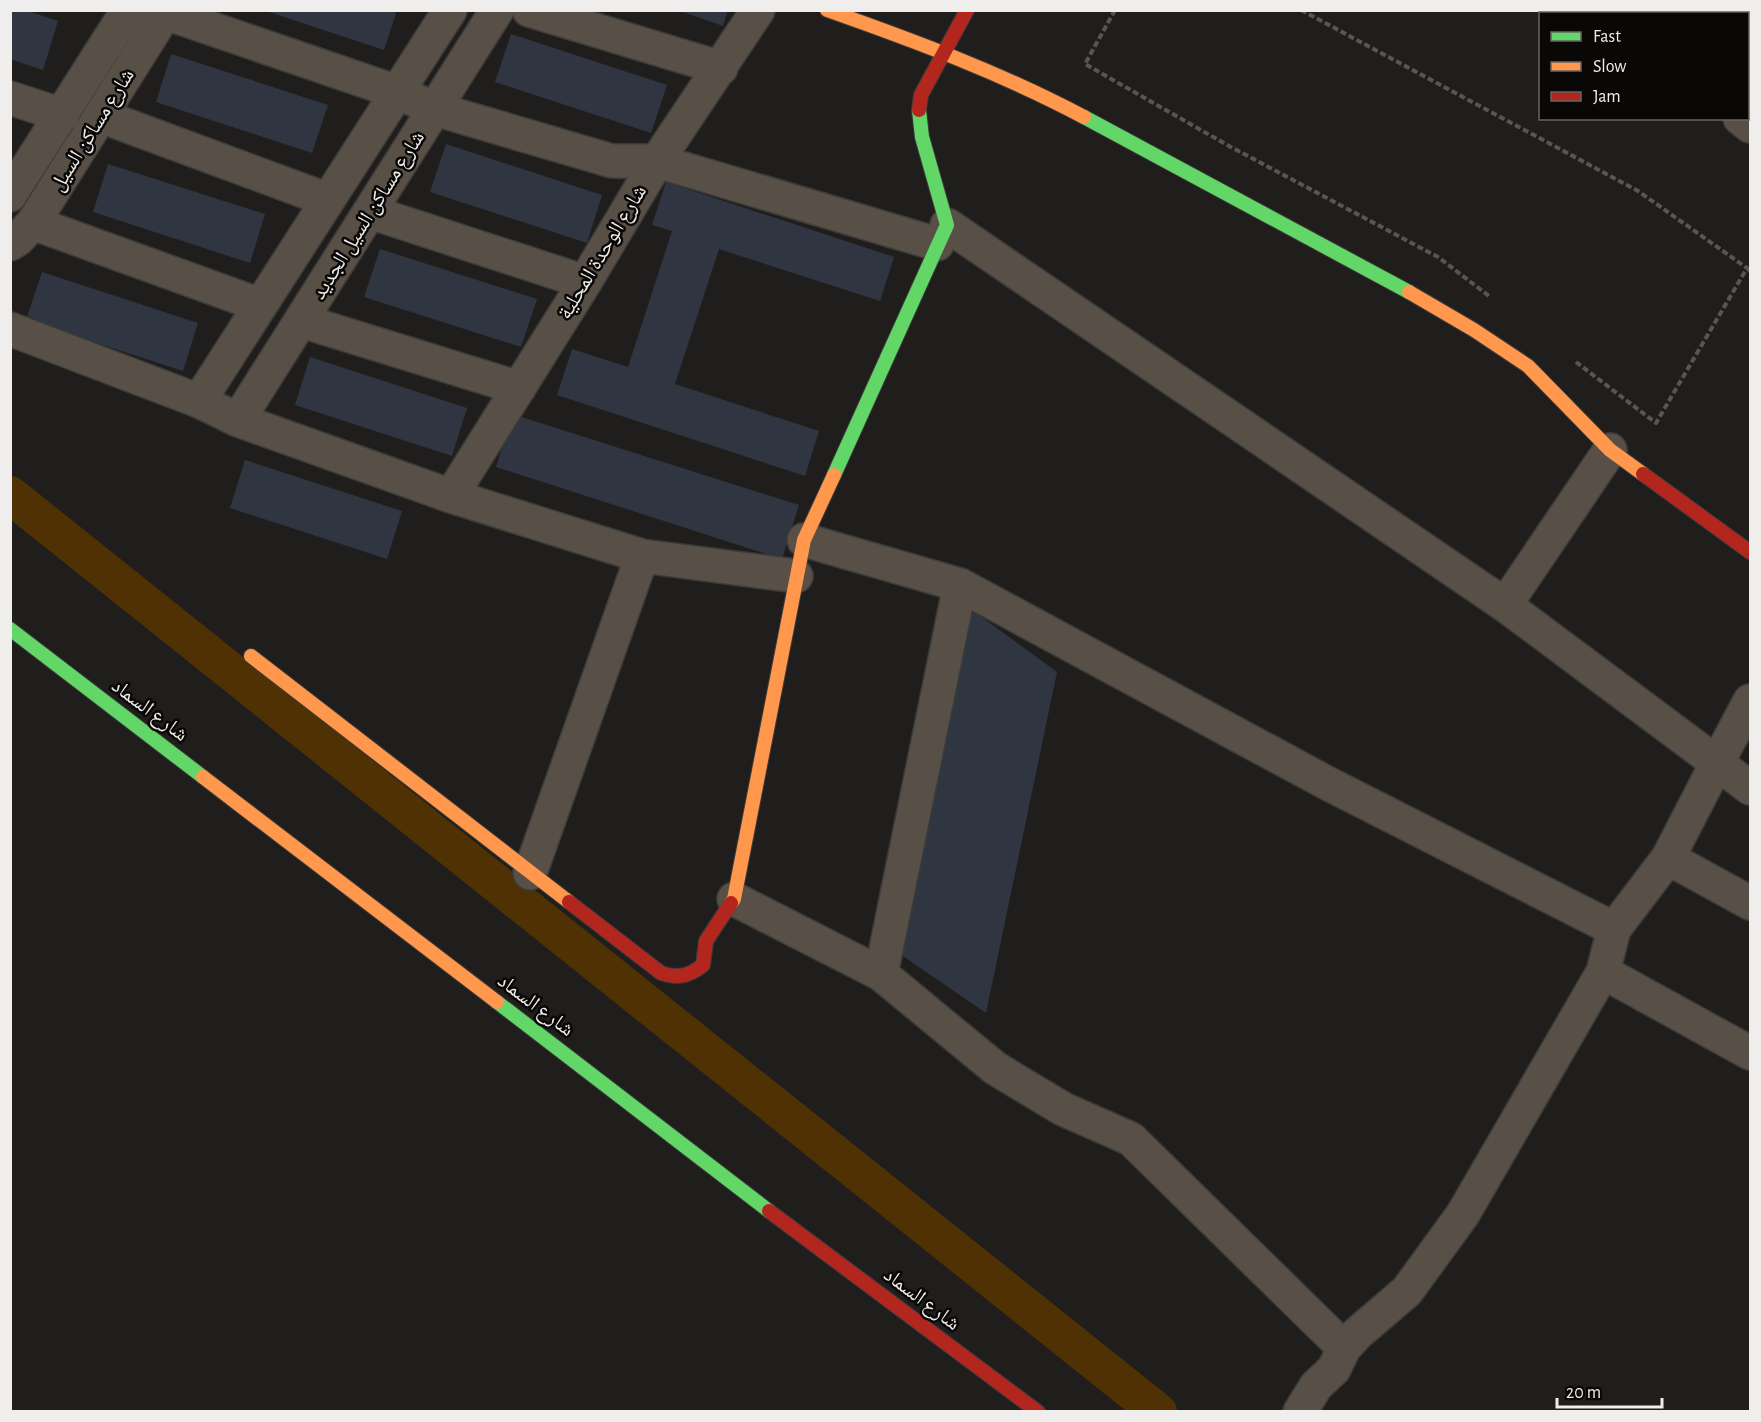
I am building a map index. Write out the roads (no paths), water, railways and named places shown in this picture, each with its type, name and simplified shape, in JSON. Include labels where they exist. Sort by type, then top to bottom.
[{"type":"street","name":"شارع مساكن السيل","points":[[10,195],[128,10]]},
{"type":"street","name":"شارع مساكن السيل الجديد","points":[[199,401],[450,10]]},
{"type":"street","name":"شارع مساكن السيل الجديد","points":[[238,420],[497,10]]},
{"type":"street","points":[[530,10],[721,68]]},
{"type":"street","name":"شارع الوحدة المحلية","points":[[451,496],[585,282],[657,161],[758,10]]},
{"type":"street","points":[[827,10],[944,52],[1035,91],[1396,284],[1474,330],[1528,366],[1610,450],[1750,552]]},
{"type":"street","points":[[251,656],[661,973],[679,979],[688,976],[703,965],[706,941],[734,898],[804,540],[942,234],[922,137],[919,115],[921,95],[967,10]]},
{"type":"street","name":"شارع مساكن السيل","points":[[22,233],[101,116],[163,11]]},
{"type":"street","points":[[163,11],[397,92],[435,108],[612,161],[657,161],[942,234],[1505,605],[1750,788]]},
{"type":"street","points":[[10,98],[62,115]]},
{"type":"street","points":[[101,116],[328,200]]},
{"type":"street","points":[[370,212],[585,282]]},
{"type":"street","points":[[22,233],[260,305]]},
{"type":"street","points":[[302,321],[519,388]]},
{"type":"street","points":[[10,329],[199,401],[238,420],[451,496],[642,556],[796,576]]},
{"type":"street","points":[[1505,605],[1610,450]]},
{"type":"street","points":[[804,540],[960,585],[1325,782],[1614,929]]},
{"type":"street","points":[[530,873],[642,556]]},
{"type":"street","points":[[881,974],[960,585]]},
{"type":"street","name":"شارع السماد","points":[[10,629],[777,1217],[1038,1412]]},
{"type":"street","points":[[1300,1412],[1316,1386],[1334,1369],[1344,1348],[1407,1291],[1463,1214],[1603,972],[1614,929],[1668,858],[1750,701]]},
{"type":"street","points":[[1668,858],[1750,903]]},
{"type":"street","points":[[734,898],[881,974],[995,1068],[1064,1110],[1131,1138],[1344,1348]]},
{"type":"street","points":[[1603,972],[1750,1053]]},
{"type":"waterway","points":[[10,495],[1158,1412]]}]
